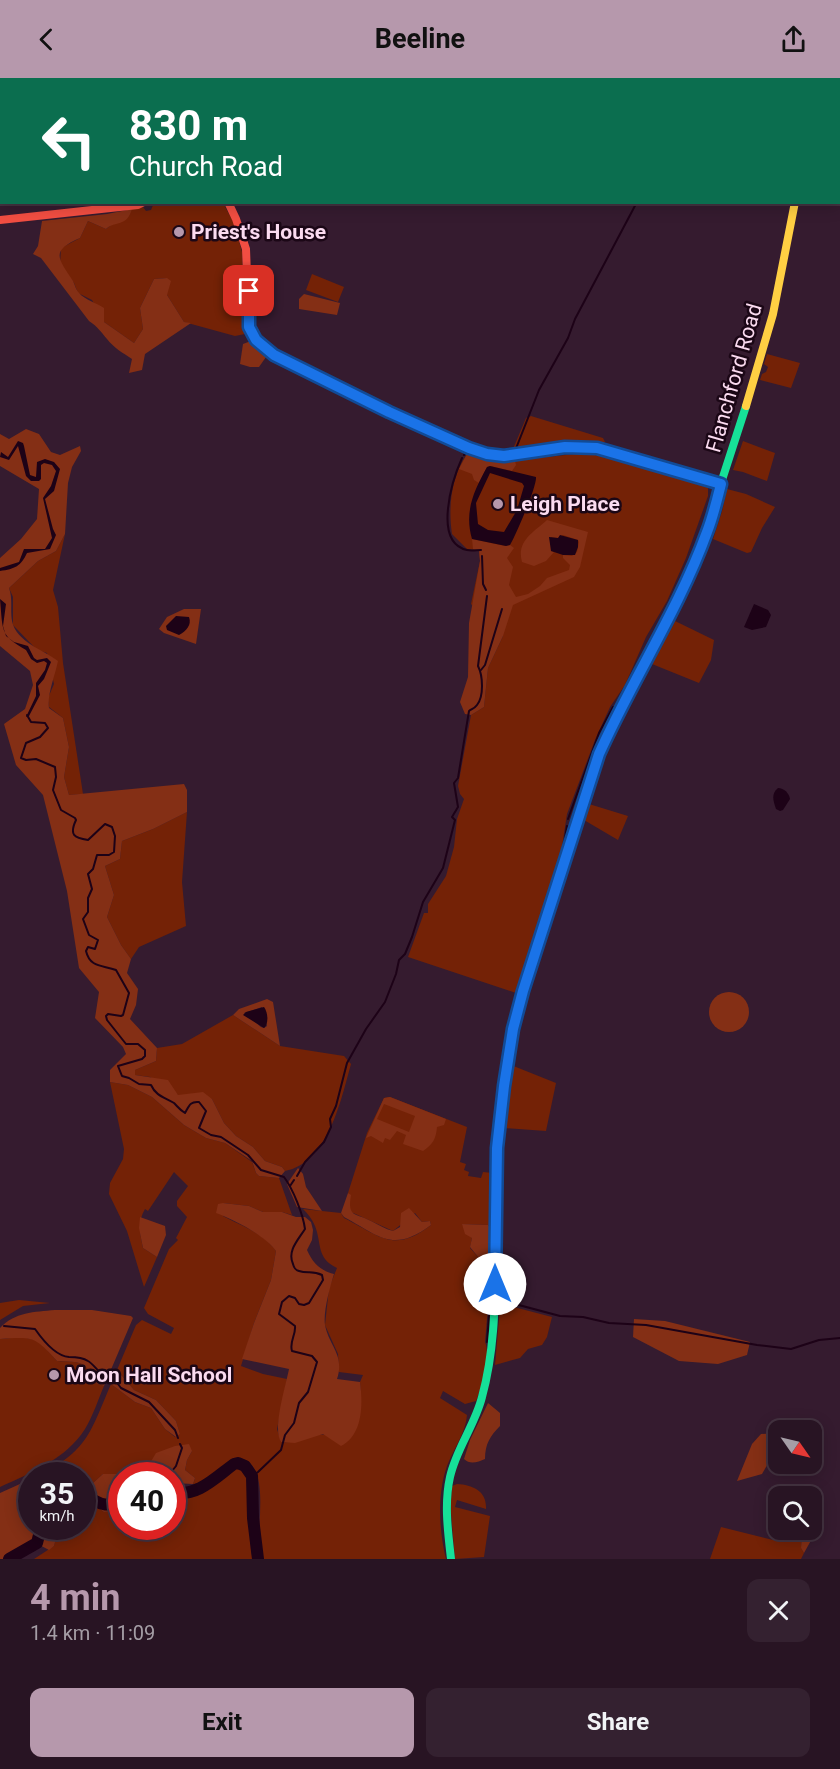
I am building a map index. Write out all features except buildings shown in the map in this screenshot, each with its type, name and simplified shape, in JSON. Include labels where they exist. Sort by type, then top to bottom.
[{"type":"street","points":[[0,220],[140,204]]},
{"type":"street","points":[[229,204],[243,233],[247,249],[249,327],[262,346],[288,363],[389,412],[487,454],[504,456],[565,447],[597,448],[721,484]]},
{"type":"street","name":"Flanchford Road","points":[[451,1559],[446,1506],[450,1476],[482,1398],[490,1363],[494,1318],[497,1148],[507,1063],[515,1020],[531,963],[599,754],[707,532],[773,314],[795,204]]},
{"type":"shaded area","points":[[224,204],[234,223],[242,252],[245,334],[235,336],[184,322],[167,295],[167,278],[154,279],[140,308],[143,329],[134,343],[104,322],[92,300],[78,293],[74,283],[60,264],[61,248],[80,238],[88,221],[106,229],[132,209],[143,207],[146,211],[151,210],[153,205]]},
{"type":"shaded area","points":[[132,209],[127,219],[106,229],[88,221],[80,238],[64,247],[60,256],[78,292],[84,298],[104,308],[104,322],[134,343],[143,329],[140,308],[154,279],[167,278],[171,281],[167,295],[184,322],[191,323],[145,354],[142,370],[129,373],[132,359],[113,345],[89,321],[41,258],[33,254],[38,246],[42,221]]},
{"type":"shaded area","points":[[312,274],[344,287],[338,302],[306,290]]},
{"type":"shaded area","points":[[304,294],[340,303],[337,315],[299,309],[299,299]]},
{"type":"shaded area","points":[[251,341],[266,357],[259,367],[240,364],[243,344]]},
{"type":"shaded area","points":[[767,354],[800,363],[791,388],[760,380],[768,367],[764,364]]},
{"type":"shaded area","points":[[531,416],[603,438],[605,442],[600,445],[571,440],[513,449],[526,418]]},
{"type":"shaded area","points":[[26,429],[39,434],[51,452],[60,455],[80,446],[81,451],[72,467],[68,483],[65,534],[56,551],[38,561],[9,588],[12,621],[19,635],[58,661],[50,691],[49,708],[63,718],[69,747],[64,777],[69,795],[184,784],[187,790],[187,812],[122,841],[120,859],[105,866],[114,895],[107,917],[131,959],[127,973],[138,989],[136,1005],[130,1019],[157,1048],[156,1061],[135,1070],[135,1075],[168,1080],[178,1095],[203,1092],[212,1099],[224,1123],[236,1136],[253,1147],[265,1161],[282,1167],[285,1171],[279,1178],[259,1176],[252,1161],[225,1143],[206,1138],[184,1125],[152,1097],[128,1085],[110,1082],[110,1070],[126,1054],[123,1047],[95,1018],[99,992],[79,968],[67,891],[43,795],[16,765],[4,724],[25,709],[33,685],[30,671],[0,646],[0,558],[21,539],[37,519],[39,489],[0,466],[0,434],[9,439]]},
{"type":"shaded area","points":[[18,441],[23,443],[30,475],[36,477],[37,462],[45,459],[54,462],[60,469],[54,491],[45,499],[56,535],[50,549],[27,553],[17,566],[0,571],[0,568],[19,562],[24,549],[45,549],[52,538],[43,498],[51,486],[56,471],[52,465],[44,463],[41,465],[41,479],[31,481],[26,476],[18,446],[9,460],[0,457],[1,452],[8,457]]},
{"type":"shaded area","points":[[743,441],[775,453],[767,481],[733,470]]},
{"type":"shaded area","points":[[585,453],[654,467],[702,482],[708,488],[708,496],[686,558],[667,601],[646,637],[625,685],[610,707],[595,740],[567,814],[561,853],[516,993],[408,957],[424,913],[428,913],[428,904],[446,876],[454,847],[457,819],[464,799],[458,786],[471,715],[484,707],[488,668],[503,636],[471,604],[480,561],[479,550],[467,549],[452,534],[450,513],[452,492],[457,472],[467,454],[498,462]]},
{"type":"shaded area","points":[[467,454],[487,461],[515,461],[516,465],[512,471],[487,467],[479,483],[474,480],[472,474],[459,469]]},
{"type":"shaded area","points":[[487,467],[536,477],[530,500],[510,545],[472,539],[470,510],[474,493]],"holes":[[[490,473],[522,483],[524,486],[517,510],[504,532],[488,530],[478,524],[476,503]]]},
{"type":"shaded area","points":[[727,489],[746,494],[775,507],[751,552],[747,553],[713,539]]},
{"type":"shaded area","points":[[547,520],[588,532],[580,567],[574,577],[513,605],[503,636],[488,668],[484,707],[471,715],[465,714],[460,702],[468,677],[469,623],[480,561],[479,550],[473,549],[472,539],[510,545],[514,548],[507,558],[513,567],[509,585],[516,597],[528,594],[547,578],[569,570],[570,565],[563,555],[572,556],[577,552],[578,540],[563,535],[558,538],[551,537],[551,551],[554,552],[546,561],[534,566],[522,562],[524,543]]},
{"type":"shaded area","points":[[65,534],[53,590],[58,607],[63,663],[83,794],[69,795],[64,777],[69,747],[63,718],[49,707],[48,698],[54,684],[47,653],[37,650],[13,625],[13,597],[9,588],[38,561],[56,551]]},
{"type":"shaded area","points":[[560,535],[578,540],[575,555],[563,555],[551,551],[549,537],[558,538]]},
{"type":"shaded area","points":[[0,599],[6,604],[3,626]]},
{"type":"shaded area","points":[[754,604],[768,610],[771,615],[766,627],[752,630],[744,627]]},
{"type":"shaded area","points":[[184,609],[201,609],[196,644],[164,633],[159,629],[167,617]]},
{"type":"shaded area","points":[[176,616],[189,617],[190,620],[188,628],[179,635],[167,630],[166,626]]},
{"type":"shaded area","points":[[675,621],[714,640],[711,660],[699,683],[652,664]]},
{"type":"shaded area","points":[[14,642],[28,646],[37,660],[47,658],[51,662],[44,679],[38,686],[40,695],[29,716],[26,717],[36,696],[36,683],[47,663],[44,661],[37,663],[31,659],[26,650]]},
{"type":"shaded area","points":[[778,788],[786,791],[790,799],[780,811],[776,809],[773,800]]},
{"type":"shaded area","points":[[589,804],[628,816],[618,840],[584,820]]},
{"type":"shaded area","points":[[187,812],[182,882],[186,926],[139,947],[131,959],[107,917],[114,895],[105,866],[120,859],[122,841]]},
{"type":"shaded area","points":[[729,992],[737,993],[743,998],[748,1004],[748,1020],[743,1026],[737,1031],[729,1032],[721,1031],[715,1026],[710,1020],[709,1012],[710,1004],[715,998],[721,993]]},
{"type":"shaded area","points":[[267,999],[273,1002],[280,1046],[233,1015],[239,1009]],"holes":[[[262,1007],[267,1026],[261,1027],[244,1013]]]},
{"type":"shaded area","points":[[264,1007],[267,1024],[264,1028],[243,1015],[246,1012]]},
{"type":"shaded area","points":[[233,1015],[280,1046],[344,1056],[351,1064],[343,1095],[330,1128],[312,1156],[300,1166],[285,1171],[282,1167],[265,1161],[253,1147],[236,1136],[224,1123],[212,1099],[178,1095],[150,1077],[135,1075],[135,1070],[156,1061],[157,1048],[182,1044]]},
{"type":"shaded area","points":[[511,1065],[556,1083],[546,1131],[504,1128]]},
{"type":"shaded area","points":[[110,1082],[128,1085],[152,1097],[184,1125],[206,1138],[225,1143],[252,1162],[259,1176],[279,1178],[292,1215],[282,1212],[263,1212],[249,1206],[223,1203],[223,1216],[259,1235],[276,1251],[271,1280],[254,1323],[241,1366],[287,1379],[277,1429],[281,1442],[288,1442],[316,1435],[327,1435],[361,1394],[360,1382],[363,1375],[339,1372],[338,1354],[325,1325],[329,1288],[337,1268],[330,1264],[323,1255],[315,1226],[303,1209],[341,1213],[344,1218],[387,1239],[407,1239],[418,1234],[431,1225],[430,1221],[422,1222],[415,1213],[393,1231],[351,1212],[348,1193],[367,1133],[384,1098],[390,1097],[467,1127],[460,1162],[466,1164],[464,1170],[469,1172],[468,1176],[481,1178],[483,1172],[493,1173],[490,1228],[488,1225],[462,1224],[472,1238],[470,1248],[479,1258],[479,1294],[489,1296],[485,1342],[487,1355],[483,1380],[476,1401],[465,1404],[443,1391],[440,1398],[467,1415],[462,1434],[447,1466],[440,1500],[446,1559],[261,1559],[259,1482],[255,1470],[247,1461],[234,1458],[210,1478],[193,1484],[195,1478],[186,1471],[187,1460],[192,1451],[165,1462],[108,1462],[108,1474],[103,1474],[96,1480],[96,1462],[61,1462],[85,1439],[98,1416],[111,1384],[135,1402],[151,1408],[165,1429],[175,1437],[180,1434],[176,1421],[156,1400],[134,1390],[117,1370],[136,1325],[142,1320],[171,1334],[174,1328],[148,1314],[144,1308],[169,1249],[178,1240],[176,1238],[187,1217],[177,1206],[177,1201],[188,1186],[174,1172],[148,1211],[145,1209],[142,1214],[140,1228],[143,1248],[157,1257],[144,1287],[127,1231],[109,1194],[110,1183],[123,1159],[124,1149]]},
{"type":"shaded area","points":[[390,1097],[446,1119],[444,1125],[437,1127],[435,1138],[423,1151],[403,1144],[406,1135],[397,1131],[390,1140],[385,1138],[383,1143],[371,1136],[366,1138],[384,1098]],"holes":[[[384,1104],[415,1116],[409,1132],[377,1119]]]},
{"type":"shaded area","points":[[298,1168],[303,1174],[306,1187],[322,1211],[297,1207],[287,1184]]},
{"type":"shaded area","points":[[348,1193],[351,1195],[350,1208],[354,1214],[387,1229],[393,1231],[400,1227],[401,1213],[409,1208],[422,1222],[430,1221],[431,1225],[407,1238],[397,1240],[378,1236],[344,1217],[341,1213]]},
{"type":"shaded area","points":[[218,1204],[249,1206],[263,1212],[282,1212],[296,1217],[305,1217],[311,1222],[312,1240],[307,1250],[317,1265],[334,1274],[327,1300],[325,1325],[338,1357],[337,1379],[360,1382],[360,1418],[354,1434],[341,1446],[323,1434],[295,1443],[281,1442],[279,1417],[289,1369],[242,1359],[271,1280],[276,1251],[257,1234],[216,1213]]},
{"type":"shaded area","points":[[140,1217],[165,1226],[166,1235],[157,1257],[143,1248],[139,1228]]},
{"type":"shaded area","points":[[462,1224],[488,1225],[490,1228],[489,1296],[479,1294],[479,1258],[470,1247],[472,1238],[465,1234]]},
{"type":"shaded area","points":[[19,1300],[50,1303],[23,1306],[0,1320],[0,1303]]},
{"type":"shaded area","points":[[506,1305],[552,1317],[547,1337],[542,1345],[528,1349],[520,1358],[495,1365],[500,1308]]},
{"type":"shaded area","points":[[55,1310],[92,1310],[133,1318],[104,1386],[95,1383],[85,1366],[77,1362],[57,1361],[33,1340],[27,1338],[0,1339],[0,1328],[12,1319],[25,1314]]},
{"type":"shaded area","points":[[634,1319],[665,1321],[750,1342],[747,1355],[718,1364],[679,1361],[633,1337]]},
{"type":"shaded area","points":[[23,1337],[39,1341],[57,1361],[85,1366],[95,1383],[104,1386],[88,1424],[68,1449],[50,1462],[18,1462],[18,1479],[0,1487],[0,1339]]},
{"type":"shaded area","points":[[117,1370],[134,1390],[156,1400],[176,1421],[180,1434],[176,1437],[165,1429],[151,1408],[135,1402],[111,1384]]},
{"type":"shaded area","points":[[488,1403],[500,1413],[500,1426],[489,1441],[485,1459],[469,1462],[464,1459],[470,1440]]},
{"type":"shaded area","points":[[761,1434],[768,1434],[768,1464],[762,1474],[737,1481],[752,1444]]},
{"type":"shaded area","points":[[189,1444],[192,1451],[186,1465],[186,1462],[151,1462],[156,1453]]},
{"type":"shaded area","points":[[235,1468],[246,1472],[249,1478],[253,1559],[34,1559],[54,1546],[56,1540],[96,1540],[96,1506],[104,1512],[108,1512],[108,1540],[186,1540],[186,1495],[201,1492]]},
{"type":"shaded area","points":[[186,1471],[195,1478],[193,1484],[186,1484]]},
{"type":"shaded area","points":[[103,1474],[108,1474],[108,1512],[104,1512],[96,1506],[96,1480]]},
{"type":"shaded area","points":[[457,1484],[478,1490],[486,1503],[486,1509],[457,1500],[455,1507],[490,1516],[484,1557],[455,1559],[450,1513],[452,1486]]},
{"type":"shaded area","points":[[18,1485],[18,1540],[56,1540],[54,1546],[49,1550],[34,1542],[7,1555],[8,1559],[0,1559],[0,1493]]},
{"type":"shaded area","points":[[721,1527],[768,1540],[801,1542],[804,1553],[801,1559],[710,1559]]},
{"type":"shaded area","points":[[801,1540],[811,1540],[804,1553],[801,1548]]},
{"type":"waterway","points":[[515,451],[539,390],[636,204]]},
{"type":"waterway","points":[[464,455],[466,451],[487,459],[509,459]]},
{"type":"waterway","points":[[462,458],[450,494],[448,508],[450,535],[456,545],[467,550],[481,550]]},
{"type":"waterway","points":[[482,556],[483,584],[486,590]]},
{"type":"waterway","points":[[297,1176],[305,1162],[324,1142],[331,1127],[330,1119],[336,1106],[347,1063],[366,1029],[385,1002],[399,960],[405,954],[412,937],[423,902],[443,868],[455,820],[452,817],[458,807],[454,783],[458,778],[469,711],[477,705],[482,691],[478,666],[487,596]]},
{"type":"waterway","points":[[481,670],[485,665],[502,609]]},
{"type":"waterway","points":[[568,819],[599,733],[613,707]]},
{"type":"waterway","points":[[27,715],[31,722],[45,723],[48,728],[40,737],[26,743],[21,758],[36,759],[55,767],[56,777],[53,790],[61,810],[76,820],[74,835],[88,840],[105,824],[112,827],[115,836],[114,852],[109,855],[97,855],[93,869],[88,874],[92,889],[88,898],[88,912],[83,919],[89,935],[98,940],[95,949],[88,947],[86,951],[88,956],[94,963],[116,970],[129,993],[123,1015],[108,1014],[107,1020],[126,1044],[138,1044],[145,1050],[145,1056],[142,1059],[118,1066],[122,1076],[139,1084],[151,1085],[158,1094],[174,1103],[185,1113],[192,1103],[199,1102],[206,1111],[199,1128],[211,1135],[221,1137],[248,1155],[261,1170],[284,1177],[297,1202],[305,1229],[292,1250],[294,1267],[299,1271],[322,1275],[323,1280],[309,1303],[299,1304],[295,1298],[289,1296],[282,1302],[279,1314],[295,1326],[292,1351],[312,1356],[317,1362],[308,1392],[299,1403],[294,1423],[285,1435],[281,1450],[252,1476]]},
{"type":"waterway","points":[[538,927],[563,852],[567,826]]},
{"type":"waterway","points":[[290,1186],[294,1180]]},
{"type":"waterway","points":[[489,1264],[490,1296]]},
{"type":"waterway","points":[[500,1300],[560,1316],[583,1317],[609,1323],[646,1325],[791,1349],[819,1340],[840,1338]]},
{"type":"waterway","points":[[487,1342],[490,1302]]},
{"type":"waterway","points":[[4,1326],[35,1329],[59,1354],[86,1360],[106,1377]]},
{"type":"waterway","points":[[115,1380],[121,1388],[149,1402],[175,1430],[178,1438]]},
{"type":"waterway","points":[[177,1462],[182,1448],[180,1444]]},
{"type":"waterway","points":[[186,1492],[206,1485],[234,1464],[245,1466],[252,1476],[253,1518],[258,1559]]},
{"type":"waterway","points":[[96,1501],[108,1505]]},
{"type":"waterway","points":[[9,1559],[37,1543],[38,1540]]},
{"type":"traffic: fast","points":[[576,826],[599,754],[697,557],[746,406]]},
{"type":"traffic: fast","points":[[451,1559],[447,1518],[448,1487],[453,1467],[479,1407],[490,1361],[496,1252]]},
{"type":"traffic: slow","points":[[746,406],[773,314],[795,204]]},
{"type":"traffic: slow","points":[[526,454],[565,447],[596,448],[721,484]]},
{"type":"traffic: slow","points":[[496,1252],[497,1148],[513,1029],[576,826]]},
{"type":"traffic: jam","points":[[0,220],[140,204]]},
{"type":"traffic: jam","points":[[229,204],[246,249],[249,327],[259,342],[273,354],[296,367],[468,447],[497,454],[526,454]]},
{"type":"place","name":"Priest's House","points":[[179,232]]},
{"type":"place","name":"Leigh Place","points":[[498,504]]},
{"type":"place","name":"Moon Hall School","points":[[54,1375]]},
{"type":"route","points":[[249,291],[249,327],[256,340],[274,355],[389,412],[469,448],[487,454],[504,456],[565,447],[597,448],[721,484],[707,532],[697,556],[599,754],[523,991],[507,1063],[497,1148],[495,1284]]}]
